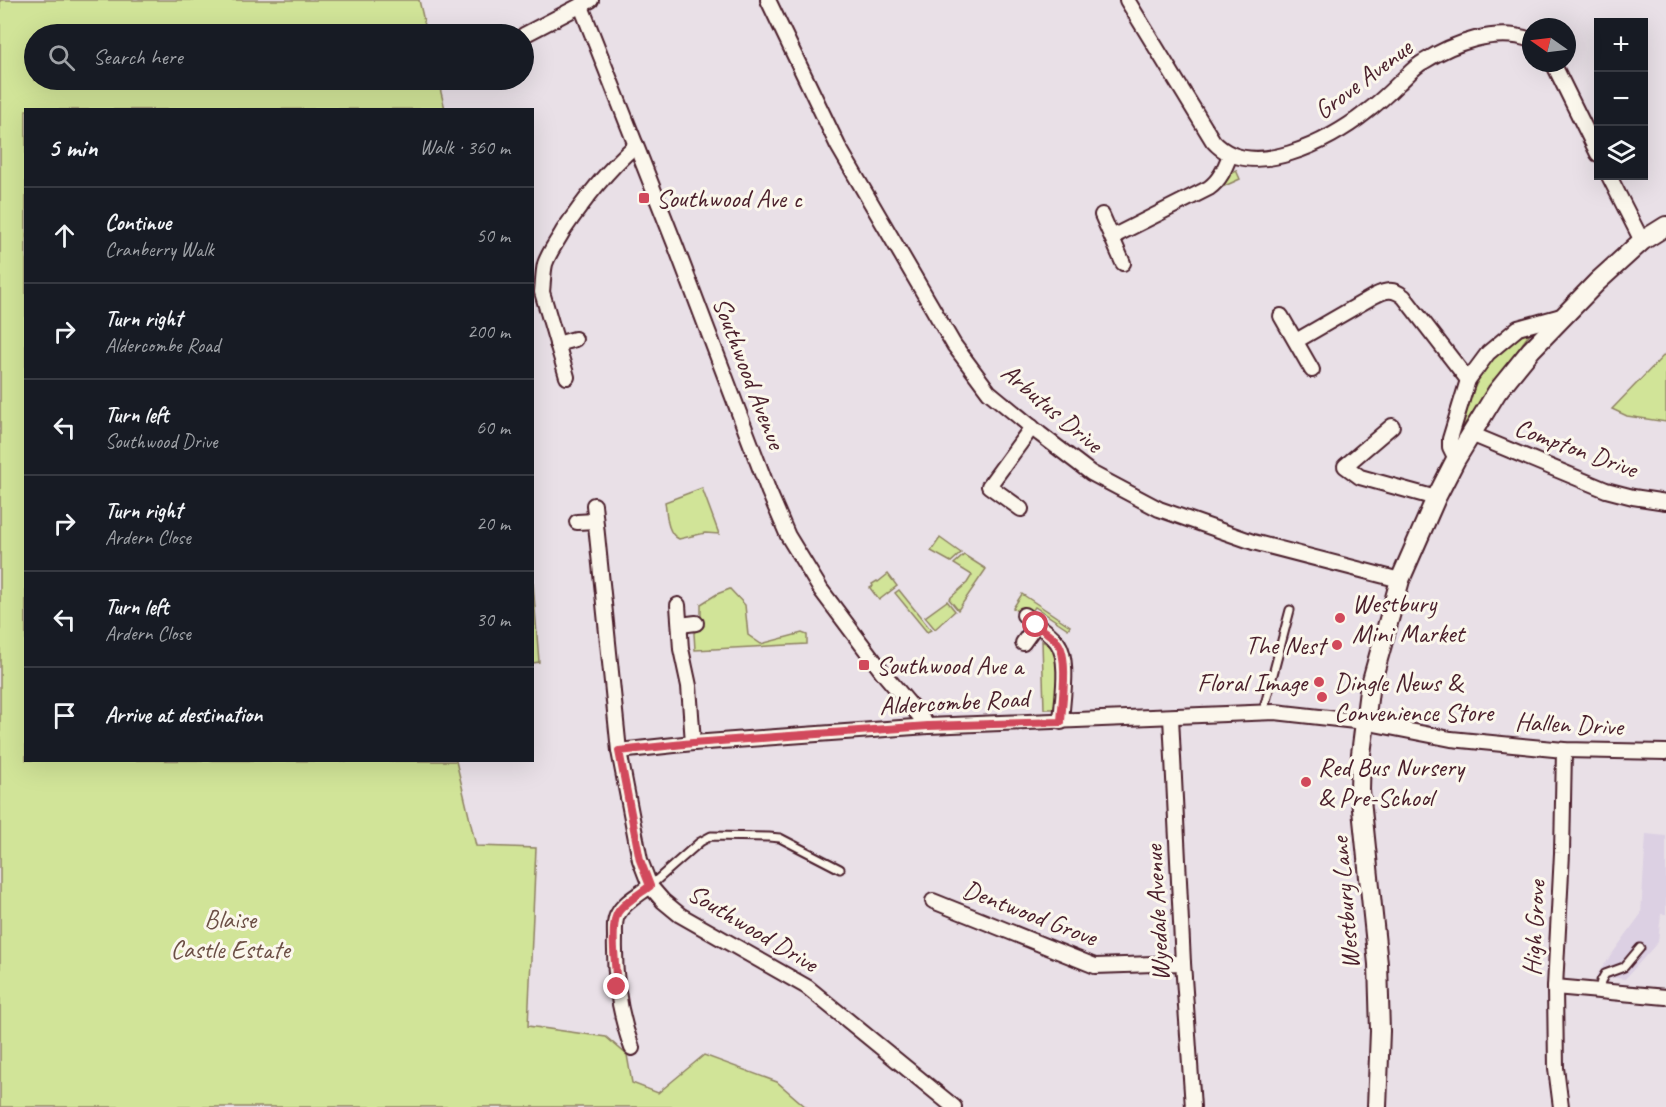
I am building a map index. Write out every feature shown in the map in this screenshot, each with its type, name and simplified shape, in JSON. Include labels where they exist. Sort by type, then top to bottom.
[{"type":"street","name":"Arbutus Drive","points":[[768,0],[838,146],[954,345],[989,392],[1091,473],[1159,509],[1253,542],[1400,580]]},
{"type":"street","points":[[1112,237],[1215,184],[1230,155],[1213,141],[1127,0]]},
{"type":"street","points":[[534,29],[578,4]]},
{"type":"street","name":"Southwood Avenue","points":[[578,4],[636,145],[788,536],[821,590],[884,674],[928,726]]},
{"type":"street","name":"Grove Avenue","points":[[1230,155],[1254,159],[1306,148],[1336,133],[1363,115],[1421,62],[1460,44],[1499,34],[1522,37]]},
{"type":"street","points":[[1558,72],[1594,144]]},
{"type":"street","points":[[567,377],[542,292],[546,263],[551,249],[573,216],[609,170],[636,145]]},
{"type":"street","points":[[1611,180],[1642,241]]},
{"type":"street","points":[[1102,215],[1123,263]]},
{"type":"street","name":"Westbury Lane","points":[[1377,1107],[1380,1031],[1378,964],[1360,790],[1361,754],[1369,691],[1400,580],[1456,459],[1497,392],[1531,350],[1597,282],[1642,241],[1666,226]]},
{"type":"street","points":[[1296,342],[1374,296],[1390,290],[1404,297],[1468,380]]},
{"type":"street","points":[[1456,459],[1450,447],[1450,439],[1468,380],[1488,353],[1518,328],[1565,315]]},
{"type":"street","points":[[1281,316],[1312,370]]},
{"type":"street","points":[[557,344],[574,339]]},
{"type":"street","points":[[1392,426],[1345,466],[1359,477],[1436,498]]},
{"type":"street","points":[[1021,509],[989,486],[1032,427]]},
{"type":"street","name":"Compton Drive","points":[[1471,434],[1606,490],[1666,502]]},
{"type":"street","name":"Southwood Drive","points":[[594,505],[619,751],[640,860],[650,886],[680,915],[807,987],[954,1107]]},
{"type":"street","points":[[577,522],[596,521]]},
{"type":"street","points":[[678,605],[681,649],[689,686],[693,743]]},
{"type":"street","points":[[1024,615],[1059,644],[1062,652],[1064,662],[1061,722]]},
{"type":"street","points":[[680,625],[696,623]]},
{"type":"street","points":[[1023,643],[1036,625]]},
{"type":"street","name":"Aldercombe Road","points":[[619,751],[693,743],[928,726],[1263,712],[1364,722]]},
{"type":"street","name":"Wyedale Avenue","points":[[1171,717],[1183,963],[1193,1107]]},
{"type":"street","name":"Hallen Drive","points":[[1364,722],[1451,739],[1564,750],[1666,752]]},
{"type":"street","name":"High Grove","points":[[1561,1107],[1556,1068],[1555,987],[1562,852],[1564,750]]},
{"type":"street","points":[[632,1048],[619,1034],[615,924],[622,908],[650,886]]},
{"type":"street","name":"Dentwood Grove","points":[[933,901],[1095,966],[1183,963]]},
{"type":"street","points":[[1555,987],[1666,997]]},
{"type":"lane","points":[[1263,712],[1290,610]]},
{"type":"lane","points":[[650,886],[700,842],[711,836],[780,838],[840,869]]},
{"type":"lane","points":[[1599,991],[1605,974],[1624,967],[1640,948]]},
{"type":"shaded area","points":[[1646,834],[1666,836],[1666,914],[1661,914],[1658,942],[1625,979],[1596,976],[1641,914]]},
{"type":"green space","name":"Blaise Castle Estate","points":[[0,0],[419,0],[425,24],[24,24],[24,90],[440,90],[445,108],[24,108],[24,762],[456,762],[476,846],[536,848],[528,1026],[606,1037],[627,1055],[632,1083],[658,1093],[704,1055],[777,1082],[806,1107],[0,1107]]},
{"type":"green space","points":[[1236,170],[1240,179],[1220,188],[1226,178]]},
{"type":"green space","points":[[1533,329],[1457,435],[1475,386],[1483,373],[1503,350]]},
{"type":"green space","points":[[1666,353],[1666,422],[1627,416],[1612,409]]},
{"type":"green space","points":[[702,488],[719,534],[705,533],[679,539],[669,528],[665,502]]},
{"type":"green space","points":[[940,538],[961,553],[951,562],[931,551]]},
{"type":"green space","points":[[964,555],[986,569],[958,610],[949,599],[967,583],[972,575],[954,564]]},
{"type":"green space","points":[[888,574],[897,586],[879,600],[870,588],[872,584]]},
{"type":"green space","points":[[730,589],[745,605],[748,635],[761,644],[802,633],[807,635],[807,644],[695,650],[694,633],[701,625],[701,604]]},
{"type":"green space","points":[[899,590],[931,630],[927,632],[895,593]]},
{"type":"green space","points":[[1022,594],[1070,626],[1068,629],[1035,607],[1029,615],[1021,614],[1013,608]]},
{"type":"green space","points":[[534,595],[539,662],[534,663]]},
{"type":"green space","points":[[947,601],[955,611],[935,629],[925,617]]},
{"type":"green space","points":[[1042,641],[1052,647],[1059,657],[1058,702],[1054,709],[1044,709]]},
{"type":"place","name":"Southwood Ave c","points":[[644,198]]},
{"type":"place","name":"Westbury Mini Market","points":[[1340,618]]},
{"type":"place","name":"The Nest","points":[[1337,645]]},
{"type":"place","name":"Southwood Ave a","points":[[864,665]]},
{"type":"place","name":"Floral Image","points":[[1319,682]]},
{"type":"place","name":"Dingle News & Convenience Store","points":[[1322,697]]},
{"type":"place","name":"Red Bus Nursery & Pre-School","points":[[1306,782]]},
{"type":"route","points":[[617,987],[615,924],[617,915],[622,908],[650,886],[640,860],[619,751],[693,743],[928,726],[1061,722],[1064,662],[1062,652],[1059,644],[1036,625]]}]
